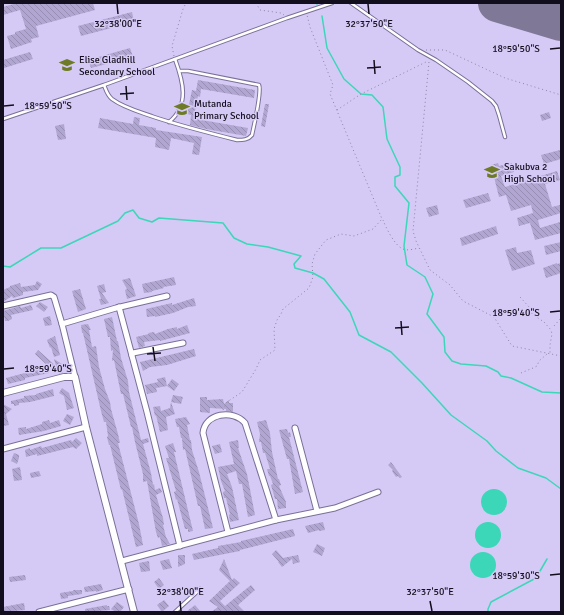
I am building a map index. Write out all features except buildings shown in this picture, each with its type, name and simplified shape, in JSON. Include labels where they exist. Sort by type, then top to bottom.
[{"type":"street","points":[[3,306],[51,295],[54,297],[134,612]]},
{"type":"street","points":[[62,324],[119,307],[167,296]]},
{"type":"street","points":[[119,307],[148,412],[180,546]]},
{"type":"street","points":[[132,355],[134,353],[183,343]]},
{"type":"street","points":[[3,392],[64,377],[74,377]]},
{"type":"street","points":[[228,532],[203,432],[206,424],[213,417],[230,414],[241,418],[244,423],[276,520]]},
{"type":"street","points":[[3,449],[86,427]]},
{"type":"street","points":[[295,428],[317,511]]},
{"type":"street","points":[[122,561],[276,520],[335,508],[378,492]]},
{"type":"street","points":[[39,612],[129,590]]},
{"type":"lane","points":[[3,119],[104,85],[332,3]]},
{"type":"lane","points":[[351,3],[418,50],[436,60],[468,82],[492,101],[496,106],[504,137]]},
{"type":"lane","points":[[169,122],[178,113],[184,92],[180,71],[175,59]]},
{"type":"lane","points":[[104,85],[108,95],[122,105],[169,122],[237,140],[246,140],[252,135],[260,89],[259,85],[188,71],[180,71]]},
{"type":"lane","points":[[174,612],[200,589]]},
{"type":"path","points":[[175,59],[172,46],[186,3]]},
{"type":"path","points":[[256,3],[260,10],[281,14],[287,18]]},
{"type":"path","points":[[306,12],[310,27],[333,85],[330,94],[386,230],[399,247],[404,250],[420,248]]},
{"type":"path","points":[[418,50],[445,50],[505,78],[561,95]]},
{"type":"path","points":[[337,110],[361,94],[429,60],[427,67],[413,231],[416,241],[430,270],[450,285],[463,301],[494,317],[512,346],[561,356]]},
{"type":"path","points":[[222,415],[226,402],[242,392],[260,360],[275,350],[274,329],[277,320],[283,309],[310,288],[313,277],[312,264],[315,254],[326,240],[340,234],[354,236],[373,229],[382,219]]},
{"type":"path","points":[[520,297],[530,308],[532,314],[544,322],[551,330],[550,354]]},
{"type":"path","points":[[551,330],[561,318]]},
{"type":"path","points":[[521,373],[534,368],[541,358],[550,354]]},
{"type":"shaded area","points":[[494,489],[503,493],[507,502],[503,511],[494,515],[485,511],[481,502],[485,493]]},
{"type":"shaded area","points":[[488,522],[497,526],[501,535],[497,544],[488,548],[479,544],[475,535],[479,526]]},
{"type":"shaded area","points":[[483,552],[492,556],[496,565],[492,574],[483,578],[474,574],[470,565],[474,556]]},
{"type":"waterway","points":[[322,16],[327,48],[344,79],[361,94],[372,95],[383,107],[387,139],[400,167],[400,175],[395,177],[395,186],[409,203],[404,246],[407,265],[425,277],[433,294],[427,314],[444,337],[445,352],[452,361],[461,364],[486,366],[498,372],[501,376],[511,378],[542,392],[561,393]]},
{"type":"waterway","points":[[3,266],[10,267],[41,248],[61,248],[118,221],[125,213],[133,210],[139,218],[152,222],[159,218],[223,223],[234,238],[247,244],[268,247],[301,256],[294,264],[295,268],[313,273],[324,279],[350,312],[359,335],[391,352],[451,415],[487,441],[496,451],[518,468],[546,478],[561,489]]},
{"type":"waterway","points":[[488,612],[491,602],[536,578],[547,559]]},
{"type":"runway","points":[[497,3],[561,22]]},
{"type":"place","name":"Elise Gladhill Secondary School","points":[[67,65]]},
{"type":"place","name":"Mutanda Primary School","points":[[182,109]]},
{"type":"place","name":"Sakubva 2 High School","points":[[492,172]]}]
